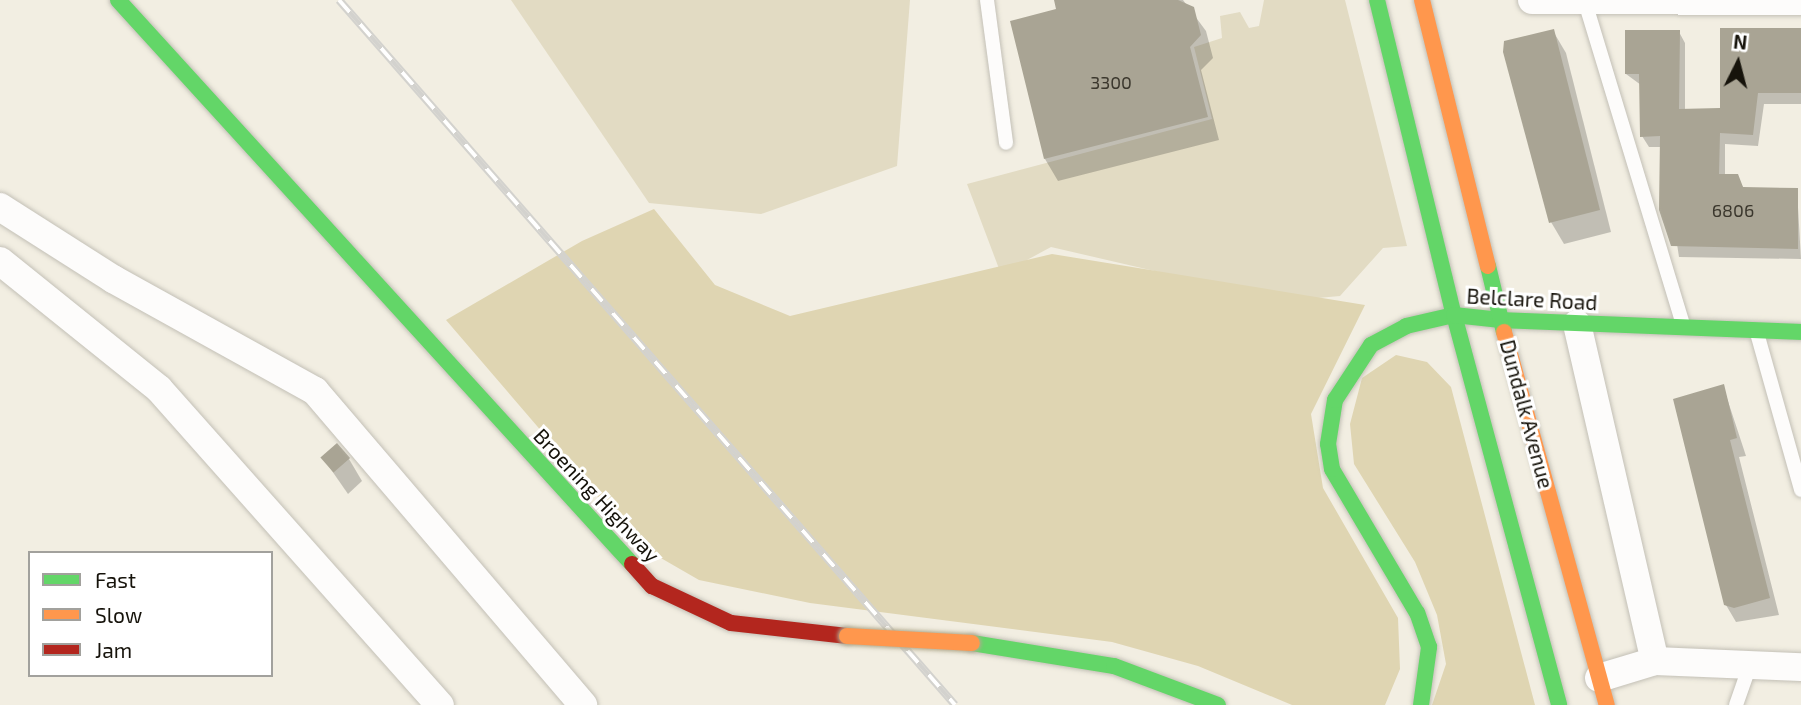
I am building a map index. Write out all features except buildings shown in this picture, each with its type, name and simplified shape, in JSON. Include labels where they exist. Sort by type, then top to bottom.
[{"type":"main road","name":"Broening Highway","points":[[118,0],[653,586],[731,623],[847,636],[972,643],[1114,666],[1219,705]]},
{"type":"main road","points":[[1377,0],[1454,316],[1559,705]]},
{"type":"main road","name":"Dundalk Avenue","points":[[1422,0],[1502,320],[1607,705]]},
{"type":"main road","name":"Belclare Road","points":[[1421,705],[1428,679],[1425,636],[1332,469],[1328,444],[1335,400],[1371,345],[1406,326],[1454,316],[1577,324],[1801,332]]},
{"type":"street","points":[[1532,0],[1801,1]]},
{"type":"street","points":[[0,207],[113,279],[315,391],[583,705]]},
{"type":"street","points":[[0,261],[159,389],[440,705]]},
{"type":"street","points":[[1577,324],[1655,661]]},
{"type":"street","points":[[1599,678],[1655,661],[1801,667]]},
{"type":"lane","points":[[987,0],[1006,143]]},
{"type":"lane","points":[[1585,2],[1683,327]]},
{"type":"lane","points":[[0,279],[34,287]]},
{"type":"lane","points":[[1756,330],[1801,490]]},
{"type":"lane","points":[[1736,705],[1750,665]]},
{"type":"shaded area","points":[[511,0],[910,0],[897,166],[761,214],[649,203]]},
{"type":"shaded area","points":[[1264,0],[1345,0],[1407,246],[1383,248],[1340,296],[1284,301],[1051,247],[1001,274],[967,184],[1212,119],[1194,47],[1222,38],[1220,16],[1240,12],[1249,28],[1259,26]]},
{"type":"shaded area","points":[[654,209],[715,285],[790,316],[1052,254],[1365,305],[1311,414],[1323,488],[1398,618],[1400,669],[1385,705],[1292,705],[1198,666],[1112,642],[810,603],[699,580],[640,546],[446,320],[582,241]]},
{"type":"shaded area","points":[[1396,355],[1427,362],[1451,387],[1535,705],[1432,705],[1446,664],[1437,615],[1415,562],[1354,464],[1350,424],[1362,378]]},
{"type":"railway","points":[[339,0],[955,705]]},
{"type":"traffic: fast","points":[[118,0],[632,564]]},
{"type":"traffic: fast","points":[[1377,0],[1454,315]]},
{"type":"traffic: fast","points":[[1421,705],[1429,647],[1417,613],[1332,469],[1328,444],[1335,400],[1371,345],[1406,326],[1454,315],[1501,320],[1488,266]]},
{"type":"traffic: fast","points":[[1454,315],[1559,705]]},
{"type":"traffic: fast","points":[[1504,332],[1501,320],[1801,332]]},
{"type":"traffic: fast","points":[[972,643],[1114,666],[1218,705]]},
{"type":"traffic: slow","points":[[1422,0],[1488,266]]},
{"type":"traffic: slow","points":[[1504,332],[1607,705]]},
{"type":"traffic: slow","points":[[847,636],[972,643]]},
{"type":"traffic: jam","points":[[632,564],[652,586],[731,623],[847,636]]}]
